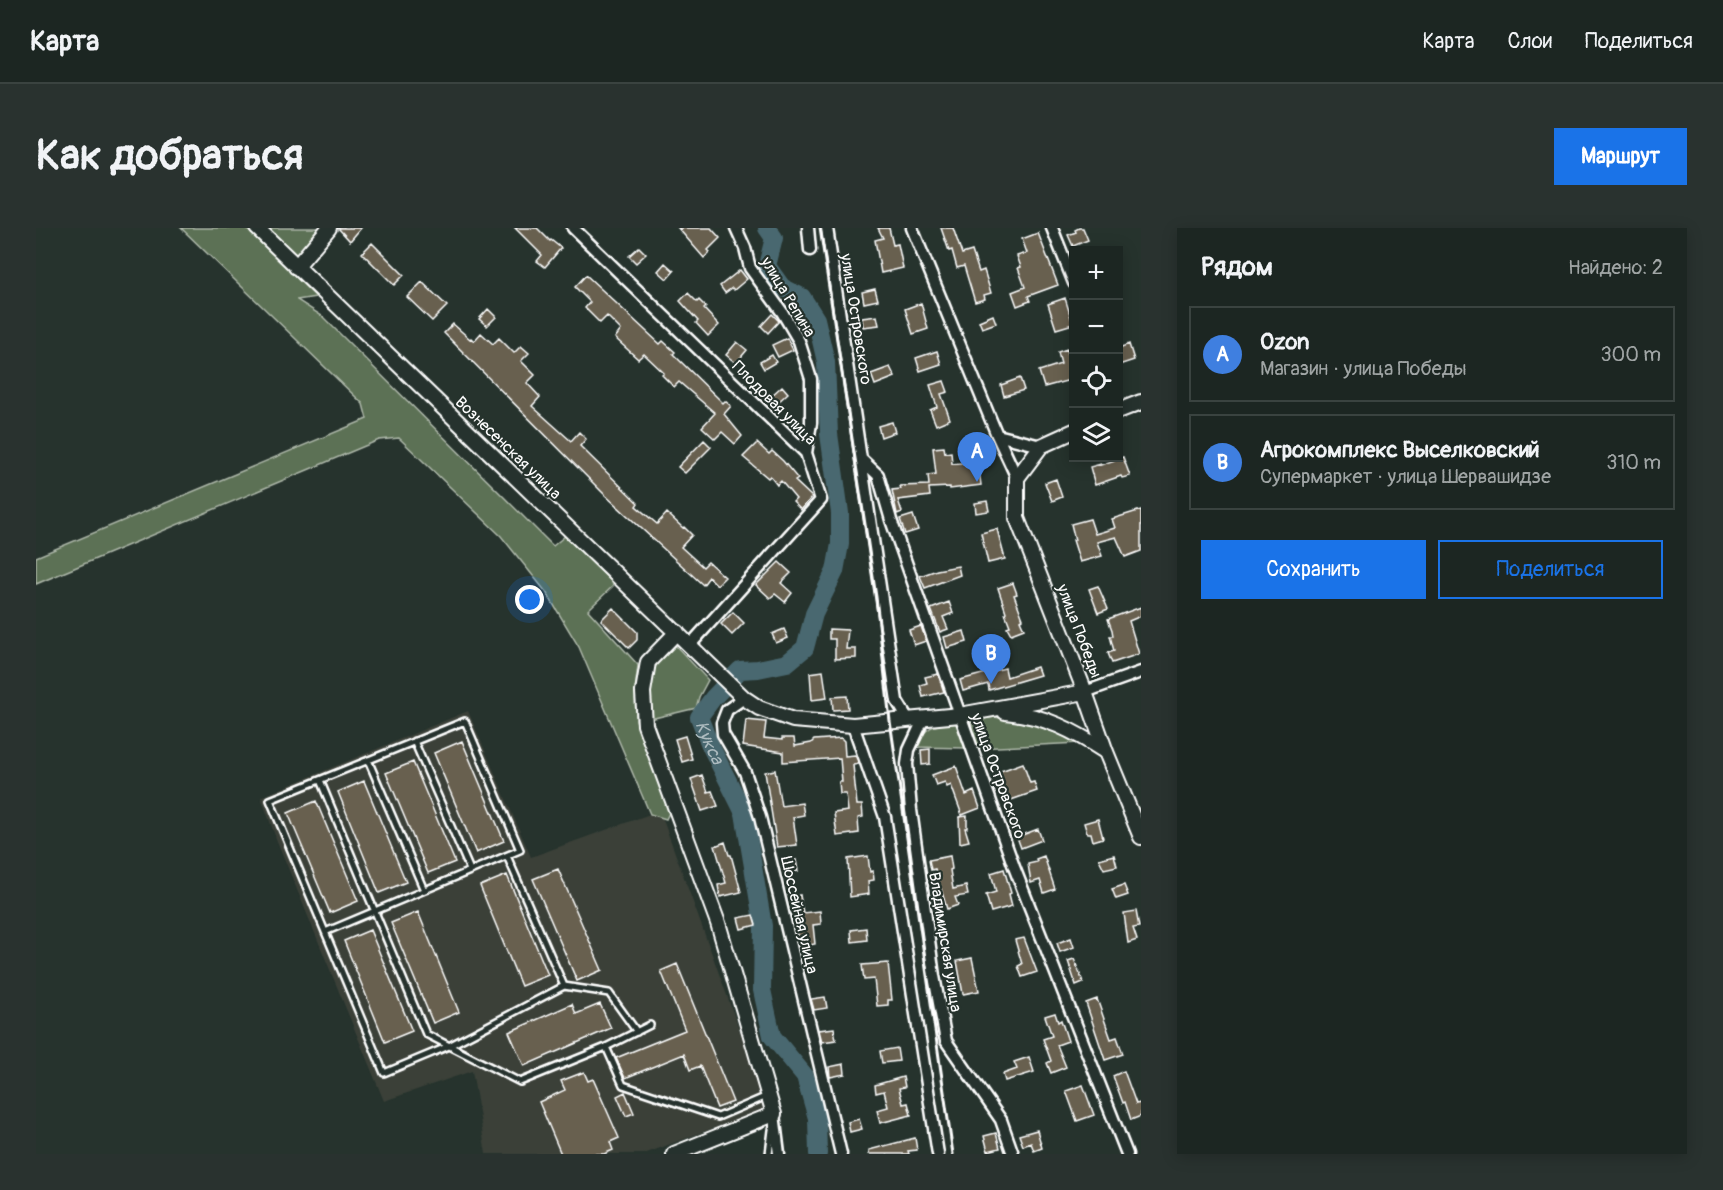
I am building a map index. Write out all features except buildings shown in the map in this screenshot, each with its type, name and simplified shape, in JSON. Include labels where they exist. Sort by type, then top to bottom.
[{"type":"street","name":"Вознесенская улица","points":[[257,228],[712,668],[759,708],[793,720],[853,725],[988,711]]},
{"type":"street","points":[[296,267],[329,228]]},
{"type":"street","name":"Плодовая улица","points":[[573,228],[806,453],[821,500],[690,645]]},
{"type":"street","name":"улица Репина","points":[[735,228],[746,248],[750,268],[799,340],[811,380],[811,423],[806,453]]},
{"type":"street","points":[[808,228],[810,250]]},
{"type":"street","name":"улица Островского","points":[[827,228],[861,459],[878,476],[1014,867],[1127,1154]]},
{"type":"street","name":"улица Победы","points":[[912,228],[1017,478],[1017,518],[1106,752],[1141,837]]},
{"type":"street","points":[[1052,228],[1069,271]]},
{"type":"street","points":[[1123,406],[1141,402]]},
{"type":"street","points":[[1017,478],[1041,446],[1069,433]]},
{"type":"street","points":[[997,435],[1041,446]]},
{"type":"street","points":[[861,459],[897,701],[908,719]]},
{"type":"street","points":[[677,632],[648,662],[643,692],[645,725],[718,923],[774,1114],[778,1154]]},
{"type":"street","points":[[988,711],[1085,692],[1141,672]]},
{"type":"street","name":"Шоссейная улица","points":[[740,694],[727,710],[722,723],[723,734],[745,772],[760,817],[841,1154]]},
{"type":"street","points":[[988,711],[1022,713],[1048,720],[1075,732],[1106,752]]},
{"type":"street","name":"Владимирская улица","points":[[924,718],[909,750],[907,764],[911,810],[934,976],[946,1041],[1001,1120],[1013,1154]]},
{"type":"street","points":[[853,725],[885,817],[938,1154]]},
{"type":"street","points":[[674,1154],[774,1114]]},
{"type":"lane","points":[[325,932],[520,850],[465,720],[270,800],[325,932],[384,1073],[449,1046],[564,986],[609,993],[637,1032]]},
{"type":"lane","points":[[414,741],[470,870]]},
{"type":"lane","points":[[368,760],[424,890]]},
{"type":"lane","points":[[320,780],[426,1034],[520,1082],[606,1047],[650,1025]]},
{"type":"lane","points":[[507,856],[564,986]]},
{"type":"lane","points":[[606,1047],[623,1085],[718,1117],[768,1096]]},
{"type":"lane","points":[[769,1154],[774,1114]]},
{"type":"shaded area","points":[[468,711],[531,857],[650,814],[662,817],[768,1108],[644,1154],[486,1154],[472,1071],[384,1101],[261,797]]},
{"type":"green space","points":[[181,228],[246,228],[316,297],[297,300],[322,316],[553,546],[565,536],[612,582],[613,586],[588,610],[638,665],[635,690],[636,720],[670,811],[666,819],[650,814],[579,647],[546,592],[501,536],[399,438],[379,440],[36,584],[36,557],[367,419],[363,404]]},
{"type":"green space","points":[[268,228],[322,228],[297,256]]},
{"type":"green space","points":[[676,646],[708,680],[696,708],[650,719],[650,688],[655,668],[667,651]]},
{"type":"green space","points":[[995,717],[1039,726],[1080,743],[976,748],[971,721]]},
{"type":"green space","points":[[959,722],[967,748],[914,747],[923,734],[932,727]]},
{"type":"waterway","name":"Кукса","points":[[767,228],[774,238],[767,266],[782,287],[802,297],[816,319],[826,362],[829,434],[840,513],[840,544],[835,571],[814,614],[805,648],[787,663],[740,670],[713,698],[699,717],[710,745],[744,813],[763,926],[762,990],[772,1036],[805,1076],[817,1118],[818,1154]]},
{"type":"railway","points":[[820,228],[876,597],[890,721],[953,1154]]},
{"type":"place","name":"Ozon","points":[[977,482]]},
{"type":"place","name":"Агрокомплекс Выселковский","points":[[991,684]]}]
